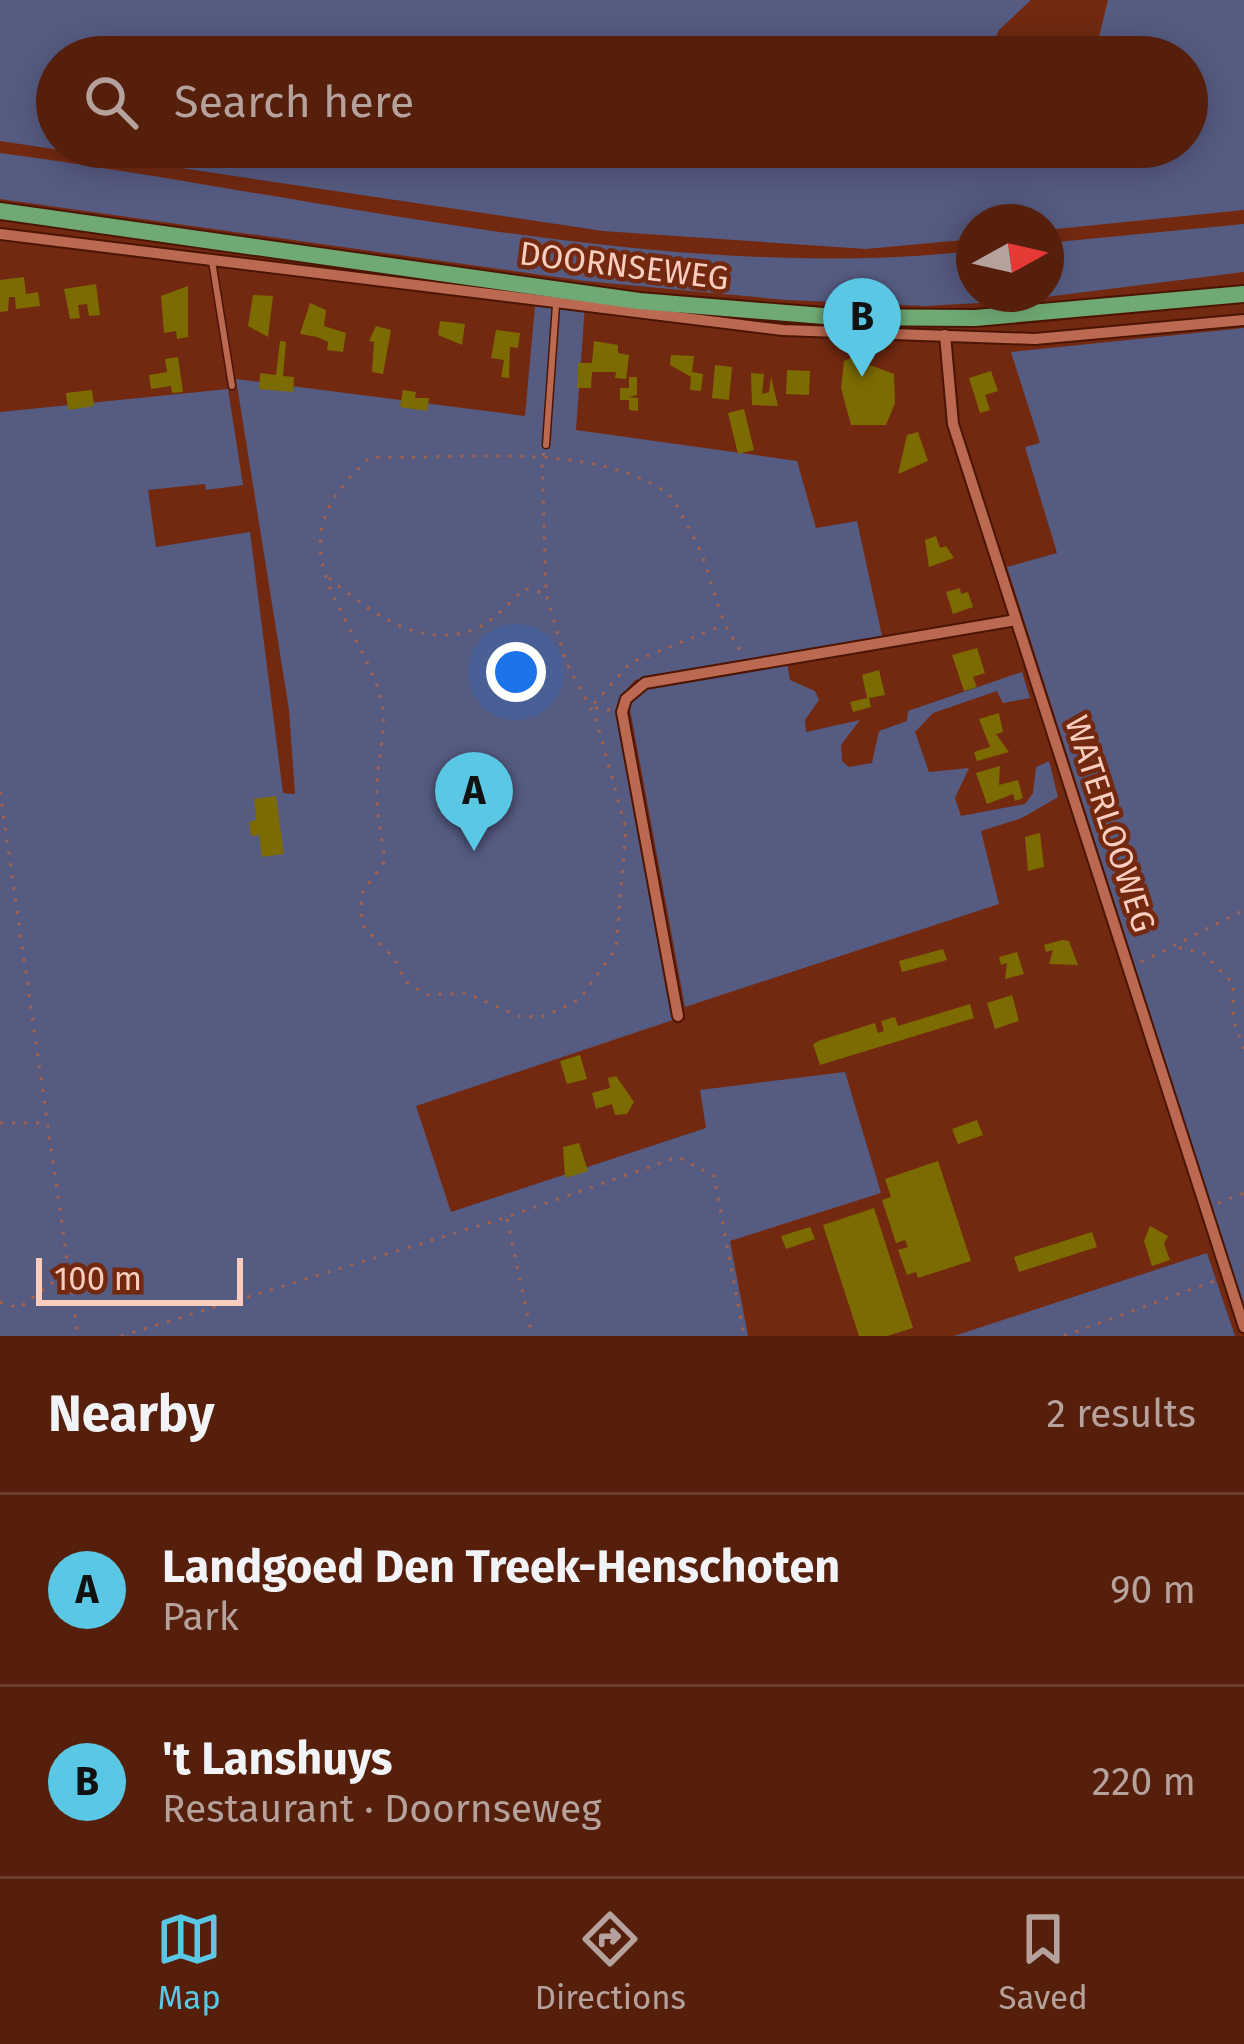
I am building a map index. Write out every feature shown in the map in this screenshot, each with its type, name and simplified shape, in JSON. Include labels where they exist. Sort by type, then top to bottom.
[{"type":"main road","name":"DOORNSEWEG","points":[[0,211],[639,301],[836,317],[1016,315],[1244,294]]},
{"type":"street","name":"DOORNSEWEG","points":[[0,233],[783,330],[1035,339],[1244,320]]},
{"type":"street","name":"WATERLOOWEG","points":[[945,335],[950,411],[1244,1327]]},
{"type":"street","points":[[678,1016],[622,712],[626,699],[645,683],[1016,620]]},
{"type":"lane","points":[[212,261],[232,386]]},
{"type":"lane","points":[[546,445],[556,305]]},
{"type":"path","points":[[542,458],[546,593],[566,662],[591,707],[626,829],[616,948],[580,999],[545,1016],[521,1016],[466,993],[427,995],[406,982],[393,957],[362,925],[361,894],[385,861],[376,793],[382,699],[346,629],[317,550],[331,503],[348,477],[371,458],[542,458],[622,471],[668,493],[697,542],[723,625],[752,664]]},
{"type":"path","points":[[328,577],[392,624],[436,637],[478,629],[525,589],[546,593]]},
{"type":"path","points":[[591,707],[631,663],[723,625]]},
{"type":"path","points":[[591,707],[622,712]]},
{"type":"path","points":[[0,792],[78,1336]]},
{"type":"path","points":[[1129,967],[1179,948],[1217,920],[1244,910]]},
{"type":"path","points":[[1179,948],[1203,952],[1233,983],[1232,1019],[1244,1048]]},
{"type":"path","points":[[0,1123],[50,1123]]},
{"type":"path","points":[[121,1336],[507,1217],[678,1157],[714,1176],[744,1336]]},
{"type":"path","points":[[1206,1208],[1244,1193]]},
{"type":"path","points":[[507,1217],[532,1336]]},
{"type":"path","points":[[0,1302],[19,1308],[70,1270]]},
{"type":"path","points":[[1064,1336],[1228,1277]]},
{"type":"shaded area","points":[[0,0],[1031,0],[996,36],[36,36],[36,146],[0,141]]},
{"type":"shaded area","points":[[1108,0],[1244,0],[1244,210],[1064,228],[1064,204],[956,204],[956,241],[866,249],[603,231],[181,168],[1208,168],[1208,36],[1099,36]]},
{"type":"shaded area","points":[[0,153],[36,158],[36,168],[104,168],[611,246],[734,256],[855,258],[956,252],[956,304],[787,300],[585,281],[0,199]]},
{"type":"shaded area","points":[[1244,224],[1244,272],[1064,295],[1064,241]]},
{"type":"shaded area","points":[[565,303],[585,305],[576,430],[797,461],[816,528],[857,521],[882,636],[635,680],[621,696],[621,744],[676,1019],[416,1106],[451,1212],[706,1128],[700,1090],[845,1072],[881,1193],[730,1241],[748,1336],[0,1336],[0,412],[228,389],[243,485],[148,490],[156,547],[250,532],[283,793],[295,794],[289,710],[236,379],[525,416],[535,306],[564,310]]},
{"type":"shaded area","points":[[1244,328],[1244,1306],[1007,567],[1057,553],[1025,447],[1040,443],[1011,352]]},
{"type":"shaded area","points":[[787,663],[790,680],[815,691],[819,700],[805,720],[806,732],[860,720],[841,745],[842,761],[849,767],[872,763],[879,731],[907,721],[908,711],[1022,672],[1030,698],[1003,703],[997,691],[933,713],[915,732],[929,772],[969,768],[955,798],[961,816],[1025,804],[1033,793],[1036,767],[1049,761],[1058,797],[1022,818],[981,831],[999,904],[685,1007],[629,704],[633,695],[649,688]]},
{"type":"shaded area","points":[[1207,1253],[1235,1336],[954,1336]]},
{"type":"building","points":[[24,277],[26,294],[38,292],[40,306],[16,309],[15,297],[9,297],[8,311],[0,312],[0,280]]},
{"type":"building","points":[[96,284],[100,315],[89,316],[87,304],[78,305],[80,318],[70,319],[64,289]]},
{"type":"building","points":[[188,286],[188,337],[177,339],[176,331],[164,333],[161,296]]},
{"type":"building","points":[[253,295],[273,296],[268,337],[248,326]]},
{"type":"building","points":[[310,303],[326,310],[324,326],[346,333],[343,352],[327,350],[328,342],[300,334]]},
{"type":"building","points":[[440,321],[465,324],[462,345],[438,335]]},
{"type":"building","points":[[376,326],[391,330],[383,374],[372,372],[374,342],[369,341]]},
{"type":"building","points":[[496,330],[520,333],[518,348],[510,347],[509,378],[501,377],[504,360],[491,358]]},
{"type":"building","points":[[280,341],[286,342],[283,376],[294,377],[293,392],[259,389],[260,373],[276,375]]},
{"type":"building","points":[[594,341],[618,345],[618,353],[629,355],[626,379],[615,378],[616,372],[592,372],[591,388],[577,388],[578,363],[592,363]]},
{"type":"building","points":[[671,355],[694,356],[692,372],[703,374],[701,391],[690,390],[691,377],[670,365]]},
{"type":"building","points":[[178,357],[183,392],[172,393],[171,386],[151,389],[149,375],[167,372],[165,359]]},
{"type":"building","points":[[851,358],[894,374],[895,403],[886,425],[851,425],[841,388],[844,361]]},
{"type":"building","points":[[715,365],[732,367],[729,400],[712,398]]},
{"type":"building","points":[[787,370],[810,371],[809,395],[786,394]]},
{"type":"building","points":[[991,371],[998,391],[985,395],[990,410],[980,413],[969,378]]},
{"type":"building","points":[[751,373],[764,374],[762,394],[769,392],[771,377],[778,406],[752,405]]},
{"type":"building","points":[[629,377],[637,377],[637,395],[629,397],[638,398],[638,411],[629,410],[629,400],[620,400],[620,388],[629,388]]},
{"type":"building","points":[[92,390],[94,406],[68,410],[66,393]]},
{"type":"building","points":[[403,390],[416,392],[415,398],[429,398],[427,411],[400,407]]},
{"type":"building","points":[[744,409],[754,450],[738,454],[728,413]]},
{"type":"building","points":[[918,432],[928,461],[898,474],[907,435]]},
{"type":"building","points":[[936,536],[940,548],[946,546],[954,558],[929,567],[925,540]]},
{"type":"building","points":[[960,588],[961,594],[968,592],[973,607],[953,614],[946,592]]},
{"type":"building","points":[[977,648],[985,673],[973,677],[977,687],[964,691],[952,655]]},
{"type":"building","points":[[879,670],[885,695],[869,698],[871,707],[853,712],[850,702],[867,698],[862,675]]},
{"type":"building","points":[[999,713],[1003,732],[996,734],[1009,752],[977,761],[974,752],[990,747],[979,719]]},
{"type":"building","points":[[1000,766],[999,785],[1018,780],[1023,798],[1015,801],[1013,794],[987,804],[976,773]]},
{"type":"building","points":[[276,796],[284,854],[262,857],[259,835],[251,836],[249,822],[256,820],[254,799]]},
{"type":"building","points":[[1040,833],[1044,867],[1028,871],[1025,837]]},
{"type":"building","points":[[1069,941],[1078,965],[1049,964],[1053,950],[1046,952],[1044,945]]},
{"type":"building","points":[[943,949],[947,960],[902,972],[899,961]]},
{"type":"building","points":[[1017,952],[1024,974],[1005,979],[1007,963],[1001,965],[999,957]]},
{"type":"building","points":[[1012,995],[1019,1021],[995,1029],[987,1003]]},
{"type":"building","points":[[970,1004],[974,1018],[820,1065],[813,1044],[875,1023],[878,1033],[884,1031],[881,1021],[895,1017],[898,1026]]},
{"type":"building","points":[[580,1055],[587,1079],[567,1084],[560,1061]]},
{"type":"building","points":[[616,1076],[634,1102],[627,1114],[615,1115],[612,1104],[596,1109],[592,1093],[610,1088],[608,1078]]},
{"type":"building","points":[[977,1120],[983,1135],[958,1144],[952,1129]]},
{"type":"building","points":[[579,1143],[588,1171],[565,1178],[563,1147]]},
{"type":"building","points":[[938,1161],[971,1261],[918,1278],[916,1272],[907,1275],[898,1250],[908,1247],[905,1240],[896,1243],[882,1200],[891,1197],[885,1179]]},
{"type":"building","points":[[874,1208],[913,1328],[887,1336],[859,1336],[823,1225]]},
{"type":"building","points":[[1150,1226],[1168,1236],[1164,1244],[1170,1260],[1152,1266],[1144,1241]]},
{"type":"building","points":[[810,1227],[815,1239],[786,1249],[781,1236]]},
{"type":"building","points":[[1092,1232],[1097,1247],[1019,1272],[1014,1257]]},
{"type":"place","name":"'t Lanshuys","points":[[862,377]]},
{"type":"place","name":"Landgoed Den Treek-Henschoten","points":[[474,851]]}]
